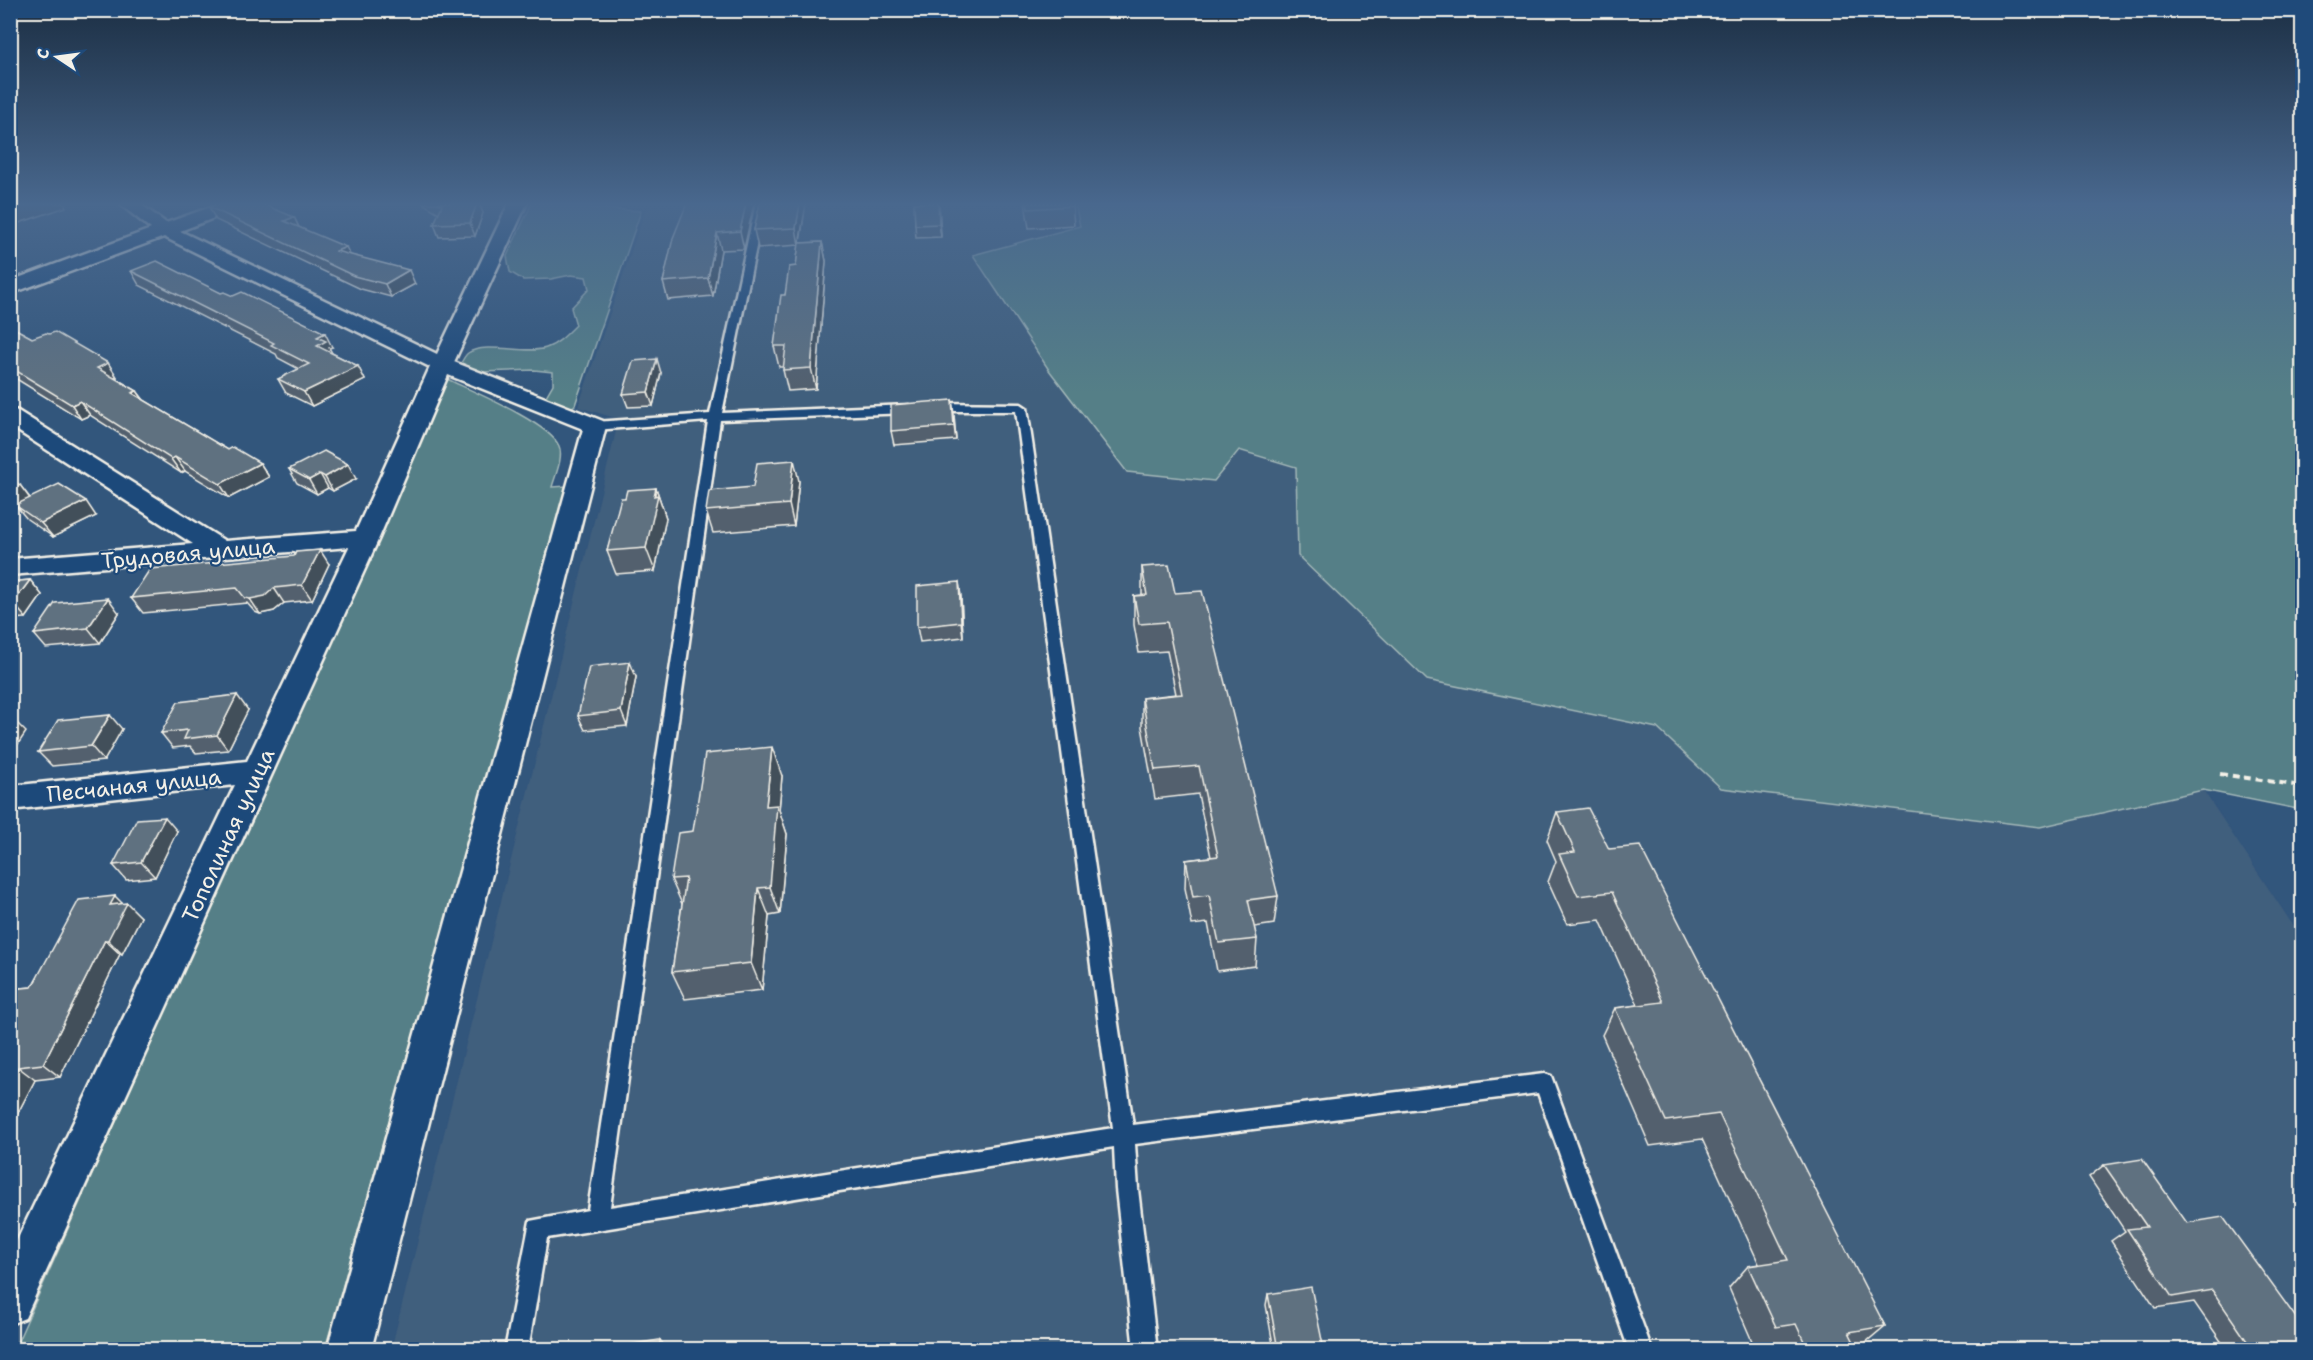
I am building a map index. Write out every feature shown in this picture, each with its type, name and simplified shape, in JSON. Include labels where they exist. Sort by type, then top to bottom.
[{"type":"street","points":[[10,288],[67,266]]},
{"type":"street","points":[[239,266],[442,365],[595,426],[349,1350]]},
{"type":"street","name":"Тополиная улица","points":[[10,1303],[366,538],[488,266]]},
{"type":"street","points":[[10,416],[220,550]]},
{"type":"street","name":"Трудовая улица","points":[[10,567],[366,538]]},
{"type":"street","name":"Песчаная улица","points":[[10,798],[258,771]]},
{"type":"lane","points":[[598,1218],[715,417],[747,266]]},
{"type":"lane","points":[[595,426],[715,417],[956,406],[1021,408],[1124,1136],[1126,1190],[1146,1350]]},
{"type":"lane","points":[[516,1350],[538,1229],[1124,1136],[1544,1083],[1641,1350]]},
{"type":"path","points":[[2220,774],[2302,787]]},
{"type":"shaded area","points":[[626,266],[1088,266],[1239,450],[1296,467],[1298,556],[1427,680],[1657,728],[1721,788],[2040,827],[2203,790],[2302,939],[2302,1349],[391,1350],[619,419],[578,407]]},
{"type":"green space","points":[[509,266],[622,266],[575,405],[569,409],[558,408],[545,398],[553,384],[553,372],[534,370],[481,372],[460,365],[467,354],[485,348],[538,350],[546,348],[566,335],[576,325],[571,308],[589,289],[586,277],[571,275],[551,279],[523,280],[510,272]]},
{"type":"green space","points":[[981,266],[2302,266],[2302,810],[2203,790],[2040,827],[1721,788],[1657,728],[1427,680],[1298,556],[1296,467],[1239,450],[1214,481],[1127,472],[1049,370]]},
{"type":"green space","points":[[447,379],[509,408],[552,437],[559,446],[560,456],[552,487],[568,486],[325,1349],[14,1350]]},
{"type":"building","points":[[143,266],[168,266],[221,293],[233,296],[242,292],[325,333],[317,337],[326,341],[317,346],[358,366],[304,392],[278,379],[309,364],[271,345],[274,343],[131,271]]},
{"type":"building","points":[[334,266],[395,266],[409,270],[385,284],[354,276]]},
{"type":"building","points":[[667,266],[710,266],[708,278],[663,282]]},
{"type":"building","points":[[820,266],[811,368],[783,370],[786,346],[774,346],[781,295],[785,295],[789,267]]},
{"type":"building","points":[[10,326],[32,338],[55,332],[108,363],[97,368],[137,391],[132,393],[228,450],[233,447],[260,463],[220,484],[175,457],[171,459],[80,401],[72,405],[10,367]]},
{"type":"building","points":[[657,359],[648,392],[623,394],[633,361]]},
{"type":"building","points":[[952,400],[954,426],[891,431],[891,405]]},
{"type":"building","points":[[324,451],[348,464],[325,477],[320,474],[309,480],[289,469]]},
{"type":"building","points":[[794,460],[789,504],[706,511],[709,491],[753,487],[757,463]]},
{"type":"building","points":[[10,479],[20,485],[10,490]]},
{"type":"building","points":[[59,484],[86,501],[41,523],[15,505]]},
{"type":"building","points":[[656,488],[654,496],[658,495],[646,548],[607,551],[621,498],[625,498],[627,490]]},
{"type":"building","points":[[320,550],[302,585],[274,588],[265,596],[245,598],[237,588],[131,598],[150,569],[294,556],[296,552]]},
{"type":"building","points":[[1169,565],[1175,593],[1202,591],[1278,896],[1248,900],[1257,939],[1219,943],[1209,895],[1193,897],[1186,860],[1218,856],[1199,766],[1155,770],[1142,698],[1182,694],[1167,622],[1139,624],[1134,596],[1147,595],[1142,567]]},
{"type":"building","points":[[30,580],[13,603],[10,604],[10,582]]},
{"type":"building","points":[[959,582],[961,622],[917,627],[917,586]]},
{"type":"building","points":[[108,598],[88,628],[34,634],[55,603]]},
{"type":"building","points":[[630,662],[621,711],[578,716],[589,667]]},
{"type":"building","points":[[237,695],[217,735],[184,739],[188,730],[161,733],[178,702]]},
{"type":"building","points":[[110,715],[91,746],[38,752],[58,720]]},
{"type":"building","points":[[772,747],[766,806],[777,805],[770,887],[758,888],[751,963],[672,972],[686,878],[671,879],[678,833],[693,831],[705,754]]},
{"type":"building","points":[[1588,808],[1609,849],[1640,846],[1885,1326],[1849,1332],[1858,1350],[1808,1350],[1796,1324],[1776,1327],[1748,1266],[1788,1260],[1719,1114],[1666,1121],[1615,1008],[1663,1002],[1612,892],[1578,896],[1559,854],[1575,852],[1557,812]]},
{"type":"building","points":[[165,817],[141,862],[113,865],[137,819]]},
{"type":"building","points":[[115,896],[110,905],[127,903],[108,940],[105,940],[43,1064],[18,1067],[10,1080],[10,989],[32,987],[79,900]]},
{"type":"building","points":[[2142,1159],[2187,1223],[2223,1217],[2302,1326],[2302,1350],[2253,1350],[2212,1290],[2172,1297],[2127,1229],[2147,1227],[2104,1165]]},
{"type":"building","points":[[1311,1287],[1324,1350],[1278,1350],[1268,1294]]},
{"type":"building","points":[[660,1340],[659,1350],[614,1350],[614,1347]]}]
